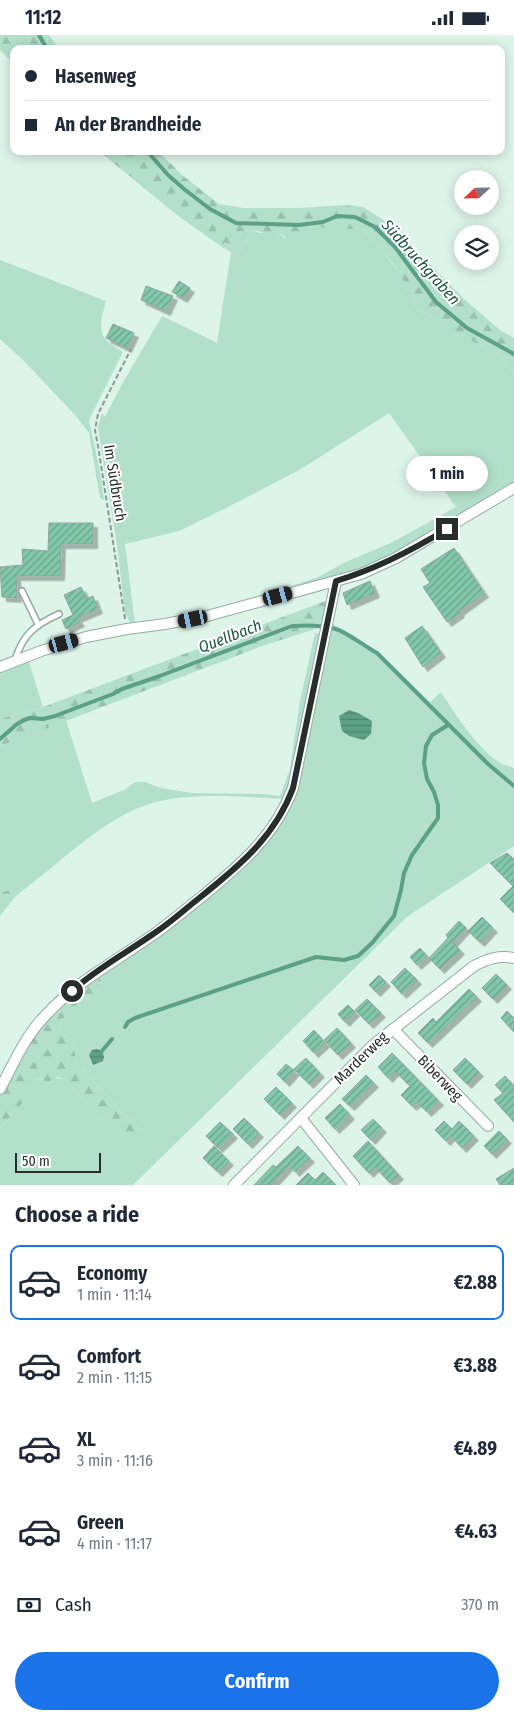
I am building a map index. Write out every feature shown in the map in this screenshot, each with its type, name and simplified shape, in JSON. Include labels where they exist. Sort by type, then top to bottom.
[{"type":"street","points":[[0,667],[64,643],[127,629],[165,624],[207,615],[361,574],[396,559],[514,488]]},
{"type":"street","points":[[0,1089],[25,1043],[42,1019],[79,983],[158,932],[219,882],[259,846],[280,817],[293,788],[336,581]]},
{"type":"street","name":"Marderweg","points":[[234,1185],[373,1045],[474,966],[488,959],[510,957]]},
{"type":"street","name":"Biberweg","points":[[393,1029],[488,1127]]},
{"type":"street","points":[[301,1118],[354,1185]]},
{"type":"lane","points":[[22,591],[38,624]]},
{"type":"lane","points":[[15,661],[19,646],[38,624],[59,615]]},
{"type":"path","name":"Im Südbruch","points":[[127,629],[95,430],[98,414],[131,349]]},
{"type":"green space","points":[[0,35],[49,35],[56,45],[10,45],[10,60],[0,50]]},
{"type":"green space","points":[[104,155],[162,155],[182,175],[219,204],[243,208],[300,208],[345,205],[363,207],[394,227],[464,299],[500,330],[514,338],[514,372],[507,367],[503,359],[492,353],[485,346],[473,342],[467,336],[442,333],[432,316],[419,311],[415,304],[414,293],[406,288],[400,272],[370,235],[364,231],[329,229],[313,225],[303,230],[302,235],[296,240],[288,238],[277,231],[266,233],[252,230],[244,245],[244,250],[234,248],[225,242],[222,247],[177,215]]},
{"type":"green space","points":[[313,225],[364,231],[370,235],[400,272],[406,288],[414,293],[415,304],[419,311],[432,316],[435,321],[452,335],[467,336],[473,342],[485,346],[492,353],[503,359],[507,367],[514,372],[514,484],[408,548],[351,573],[203,614],[166,619],[186,616],[316,578],[348,561],[391,543],[456,507],[389,413],[301,469],[226,508],[179,531],[125,544],[135,623],[131,624],[125,613],[117,545],[98,428],[102,413],[105,417],[125,378],[162,316],[217,343],[231,252],[222,247],[225,242],[234,248],[244,250],[244,245],[252,230],[260,233],[277,231],[284,238]]},
{"type":"green space","points":[[0,260],[106,301],[101,321],[103,336],[123,352],[89,420],[104,500],[100,498],[89,433],[76,416],[23,360],[0,339]]},
{"type":"green space","points":[[328,600],[328,625],[265,645],[0,746],[0,719],[43,707]]},
{"type":"green space","points":[[331,623],[377,651],[430,702],[441,692],[467,730],[483,748],[501,763],[514,768],[514,846],[408,916],[133,1185],[0,1185],[0,1129],[13,1114],[33,1080],[58,1078],[66,1080],[100,1119],[124,1136],[143,1131],[122,1113],[76,1061],[73,1041],[63,1035],[58,1026],[69,1010],[99,990],[98,976],[195,908],[292,801]]},
{"type":"green space","points":[[315,633],[323,634],[285,799],[203,796],[171,799],[143,806],[116,819],[91,836],[15,897],[9,890],[0,893],[0,746],[66,720],[92,803],[124,790],[135,782],[145,782],[161,788],[192,793],[280,796],[290,769],[300,701]]},
{"type":"green space","points":[[28,659],[43,707],[0,719],[0,670]]},
{"type":"green space","points":[[9,890],[15,897],[0,916],[0,893]]},
{"type":"green space","points":[[98,976],[103,984],[99,990],[69,1010],[58,1026],[63,1035],[73,1041],[76,1061],[122,1113],[143,1131],[143,1135],[134,1142],[109,1127],[66,1080],[58,1077],[48,1083],[41,1078],[33,1080],[22,1103],[0,1129],[0,1096],[22,1054],[43,1024],[63,1001]]},
{"type":"shaded area","points":[[349,710],[372,721],[371,734],[364,740],[349,736],[342,731],[339,716]]},
{"type":"shaded area","points":[[92,1050],[102,1051],[103,1061],[93,1065],[89,1055]]},
{"type":"building","points":[[179,281],[190,288],[183,298],[172,292]]},
{"type":"building","points":[[146,286],[173,296],[166,311],[141,300]]},
{"type":"building","points":[[113,324],[134,333],[127,348],[106,338]]},
{"type":"building","points":[[49,523],[93,523],[93,544],[61,544],[60,576],[16,576],[17,598],[2,597],[0,567],[23,565],[22,549],[48,551]]},
{"type":"building","points":[[454,548],[484,593],[447,622],[423,587],[430,583],[421,569]]},
{"type":"building","points":[[370,581],[375,593],[347,605],[343,593]]},
{"type":"building","points":[[81,587],[87,599],[93,596],[98,609],[77,618],[80,622],[66,629],[62,620],[73,615],[64,595]]},
{"type":"building","points":[[422,626],[441,653],[423,667],[405,638]]},
{"type":"building","points":[[507,853],[514,859],[514,913],[500,899],[513,886],[490,863]]},
{"type":"building","points":[[482,917],[493,928],[480,942],[468,931]]},
{"type":"building","points":[[459,921],[466,928],[453,942],[450,940],[460,950],[440,969],[429,958],[448,938],[446,935]]},
{"type":"building","points":[[420,948],[427,956],[417,965],[410,957]]},
{"type":"building","points":[[405,968],[417,980],[402,994],[391,982]]},
{"type":"building","points":[[496,974],[507,985],[493,999],[482,988]]},
{"type":"building","points":[[379,975],[386,982],[376,992],[369,985]]},
{"type":"building","points":[[469,989],[477,997],[428,1043],[418,1033],[433,1018],[436,1022]]},
{"type":"building","points":[[367,999],[381,1013],[369,1024],[355,1010]]},
{"type":"building","points":[[348,1005],[355,1012],[345,1022],[338,1014]]},
{"type":"building","points":[[507,1011],[514,1018],[514,1032],[501,1018]]},
{"type":"building","points":[[337,1028],[351,1043],[338,1055],[324,1040]]},
{"type":"building","points":[[314,1030],[325,1043],[314,1053],[303,1041]]},
{"type":"building","points":[[392,1053],[439,1101],[427,1112],[417,1102],[412,1106],[401,1095],[410,1086],[395,1071],[388,1078],[378,1067]]},
{"type":"building","points":[[306,1058],[320,1073],[309,1084],[294,1069]]},
{"type":"building","points":[[465,1058],[479,1072],[467,1084],[453,1070]]},
{"type":"building","points":[[286,1064],[295,1071],[285,1082],[277,1074]]},
{"type":"building","points":[[366,1075],[374,1083],[350,1106],[342,1099]]},
{"type":"building","points":[[505,1076],[514,1086],[514,1122],[494,1100],[503,1093],[495,1085]]},
{"type":"building","points":[[276,1087],[292,1103],[280,1115],[264,1099]]},
{"type":"building","points":[[340,1104],[350,1115],[335,1129],[325,1118]]},
{"type":"building","points":[[244,1118],[259,1133],[248,1144],[233,1129]]},
{"type":"building","points":[[373,1119],[382,1128],[371,1140],[361,1130]]},
{"type":"building","points":[[444,1121],[452,1129],[459,1121],[474,1136],[462,1148],[451,1136],[446,1141],[435,1130]]},
{"type":"building","points":[[220,1122],[233,1134],[218,1148],[206,1136]]},
{"type":"building","points":[[499,1131],[507,1139],[492,1154],[484,1146]]},
{"type":"building","points":[[368,1141],[399,1175],[390,1183],[375,1167],[369,1173],[353,1156]]},
{"type":"building","points":[[214,1146],[229,1161],[218,1172],[203,1158]]},
{"type":"building","points":[[298,1146],[310,1158],[295,1172],[289,1165],[271,1185],[254,1185],[273,1165],[276,1167]]},
{"type":"building","points":[[514,1168],[514,1185],[500,1185],[496,1179]]},
{"type":"building","points":[[323,1172],[336,1185],[296,1185],[308,1173],[315,1180]]},
{"type":"waterway","name":"Südbruchgraben","points":[[39,35],[45,45]]},
{"type":"waterway","name":"Südbruchgraben","points":[[150,155],[168,175],[184,189],[210,209],[236,223],[299,225],[323,222],[337,216],[355,217],[375,227],[395,247],[436,302],[467,328],[514,354]]},
{"type":"waterway","name":"Quellbach","points":[[0,739],[24,720],[55,716],[292,626],[319,626],[340,631],[377,653],[488,764],[514,786]]},
{"type":"waterway","points":[[125,1027],[128,1022],[135,1018],[316,957],[344,960],[358,956],[372,943],[394,916],[404,873],[412,855],[438,818],[438,805],[427,779],[424,763],[426,746],[432,735],[448,725]]},
{"type":"waterway","points":[[102,1051],[112,1039]]},
{"type":"route","points":[[72,991],[79,983],[158,932],[259,846],[280,817],[293,788],[336,581],[361,574],[396,559],[447,529]]}]
